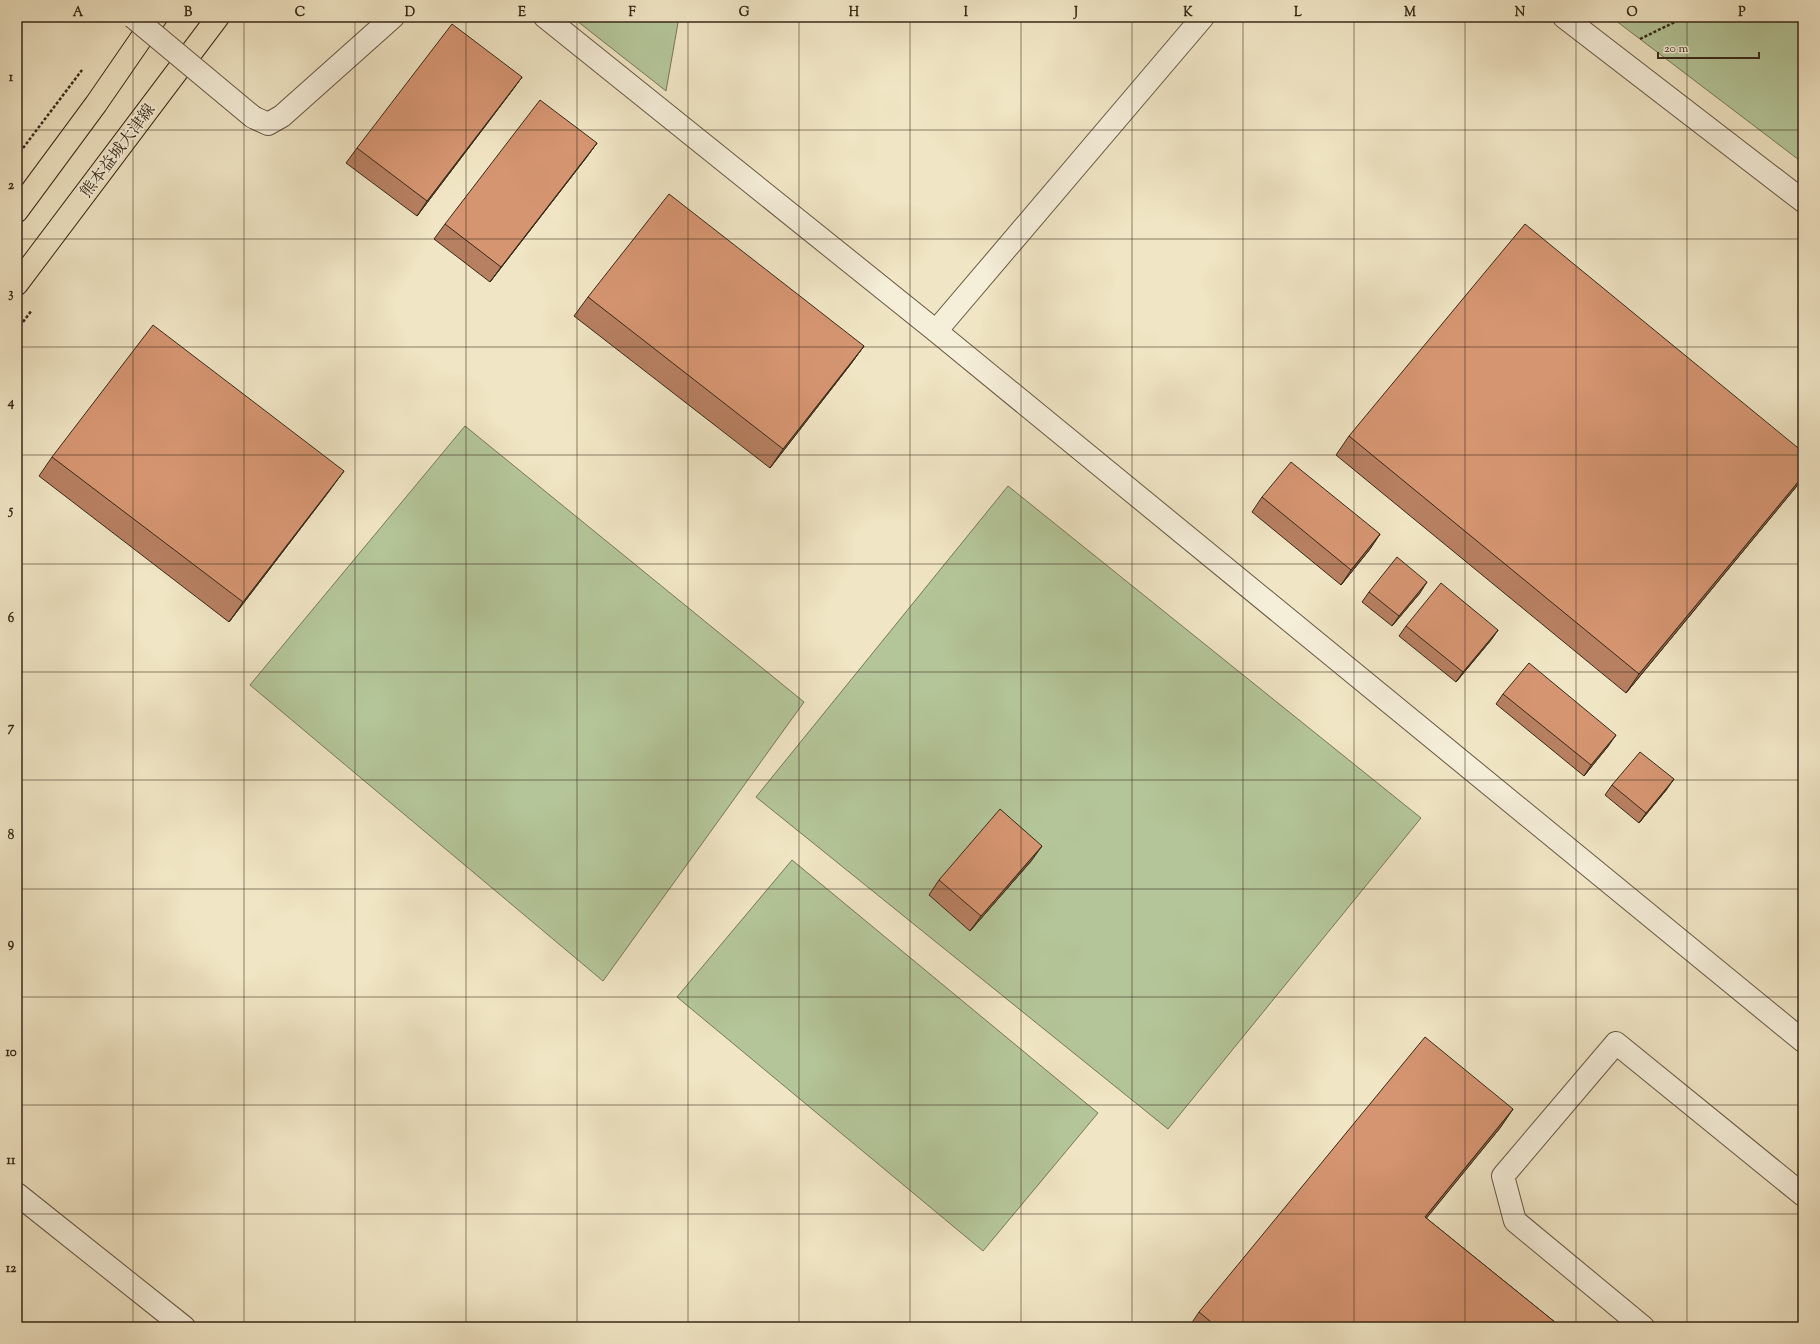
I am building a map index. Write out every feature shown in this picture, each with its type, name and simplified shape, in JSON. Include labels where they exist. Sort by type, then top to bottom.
[{"type":"main road","points":[[17,211],[96,104],[156,17]]},
{"type":"main road","name":"熊本益城大津線","points":[[17,284],[218,17]]},
{"type":"street","points":[[133,17],[253,117],[268,124],[282,116],[393,17]]},
{"type":"street","points":[[546,17],[936,331],[1803,1041]]},
{"type":"street","points":[[936,331],[1203,17]]},
{"type":"street","points":[[1564,17],[1803,201]]},
{"type":"street","points":[[1643,1327],[1515,1221],[1503,1176],[1616,1043],[1803,1195]]},
{"type":"street","points":[[17,1194],[184,1327]]},
{"type":"path","points":[[1635,41],[1685,17]]},
{"type":"path","points":[[17,156],[87,64]]},
{"type":"green space","points":[[572,17],[679,17],[666,91]]},
{"type":"green space","points":[[1611,17],[1803,17],[1803,163]]},
{"type":"green space","points":[[465,426],[804,702],[603,981],[250,685]]},
{"type":"green space","points":[[1008,486],[1421,818],[1168,1129],[756,797]]},
{"type":"green space","points":[[792,860],[1098,1113],[983,1251],[677,997]]},
{"type":"building","points":[[452,24],[522,77],[427,201],[357,148]]},
{"type":"building","points":[[540,100],[597,143],[501,267],[445,224]]},
{"type":"building","points":[[669,194],[864,346],[783,449],[588,297]]},
{"type":"building","points":[[1525,224],[1803,452],[1803,476],[1639,674],[1349,436]]},
{"type":"building","points":[[153,325],[344,471],[243,602],[52,457]]},
{"type":"building","points":[[1291,462],[1380,534],[1351,570],[1262,497]]},
{"type":"building","points":[[1397,557],[1427,582],[1399,616],[1369,592]]},
{"type":"building","points":[[1441,583],[1498,630],[1463,672],[1406,626]]},
{"type":"building","points":[[1529,663],[1616,735],[1591,765],[1503,694]]},
{"type":"building","points":[[1640,752],[1674,779],[1646,813],[1612,785]]},
{"type":"building","points":[[1000,809],[1042,846],[981,916],[939,880]]},
{"type":"building","points":[[1425,1037],[1513,1109],[1425,1217],[1561,1327],[1217,1327],[1199,1312]]}]
